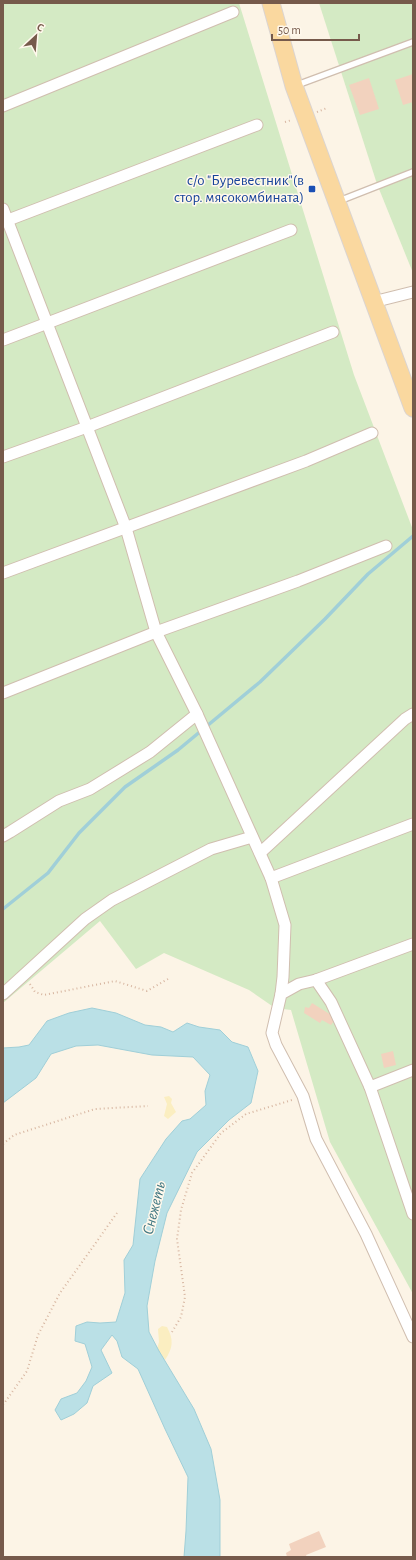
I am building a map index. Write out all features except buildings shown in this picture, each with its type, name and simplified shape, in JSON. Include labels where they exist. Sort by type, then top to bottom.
[{"type":"main road","points":[[271,3],[294,86],[372,302],[413,408]]},
{"type":"street","points":[[3,106],[233,12]]},
{"type":"street","points":[[5,222],[257,125]]},
{"type":"street","points":[[3,209],[5,222],[47,323],[126,528],[156,632],[197,714],[271,878],[285,925],[281,994],[272,1033],[276,1045],[304,1096],[316,1139],[366,1234],[413,1337]]},
{"type":"street","points":[[3,340],[291,230]]},
{"type":"street","points":[[372,302],[413,292]]},
{"type":"street","points":[[3,457],[87,428],[333,332]]},
{"type":"street","points":[[3,573],[306,461],[372,433]]},
{"type":"street","points":[[3,693],[156,632],[298,581],[386,546]]},
{"type":"street","points":[[3,836],[59,801],[90,789],[144,756],[197,714]]},
{"type":"street","points":[[260,854],[405,719],[413,714]]},
{"type":"street","points":[[271,878],[413,824]]},
{"type":"street","points":[[3,994],[85,919],[112,900],[211,849],[252,837]]},
{"type":"street","points":[[281,994],[299,984],[316,980],[413,944]]},
{"type":"street","points":[[316,980],[331,1002],[370,1087],[409,1191],[413,1214]]},
{"type":"street","points":[[370,1087],[413,1070]]},
{"type":"lane","points":[[294,86],[413,42]]},
{"type":"lane","points":[[336,201],[413,172]]},
{"type":"path","points":[[24,975],[35,992],[44,994],[115,981],[147,991],[168,979]]},
{"type":"path","points":[[172,1332],[181,1317],[185,1297],[177,1239],[181,1210],[192,1173],[221,1133],[246,1114],[304,1096]]},
{"type":"path","points":[[3,1144],[14,1135],[95,1108],[148,1106]]},
{"type":"path","points":[[3,1405],[28,1371],[38,1335],[60,1293],[117,1213]]},
{"type":"green space","points":[[3,3],[239,3],[354,375],[413,530],[413,1294],[330,1142],[291,1010],[275,1008],[249,990],[164,953],[136,969],[100,921],[3,1003]]},
{"type":"green space","points":[[319,3],[413,3],[413,273],[377,184]]},
{"type":"sand","points":[[169,1096],[172,1099],[171,1103],[176,1112],[168,1119],[164,1116],[167,1104],[164,1097]]},
{"type":"sand","points":[[162,1326],[167,1327],[172,1340],[170,1352],[165,1360],[157,1349],[159,1342],[158,1329]]},
{"type":"water","name":"Снежеть","points":[[92,1008],[116,1013],[145,1025],[161,1027],[173,1032],[187,1023],[199,1027],[220,1030],[232,1042],[248,1047],[258,1071],[251,1103],[229,1120],[197,1152],[167,1213],[155,1261],[147,1306],[149,1332],[194,1409],[211,1449],[220,1500],[220,1557],[184,1557],[188,1477],[138,1369],[122,1357],[117,1341],[112,1335],[101,1350],[112,1373],[93,1386],[87,1403],[74,1414],[61,1420],[55,1410],[61,1399],[77,1393],[86,1381],[92,1367],[85,1344],[75,1341],[76,1326],[87,1322],[116,1322],[125,1293],[124,1260],[133,1245],[140,1179],[166,1139],[182,1121],[190,1119],[206,1105],[205,1091],[210,1075],[193,1057],[152,1055],[98,1045],[76,1046],[51,1054],[36,1078],[3,1103],[3,1048],[29,1045],[47,1021],[69,1013]]},
{"type":"waterway","points":[[3,909],[48,873],[79,833],[125,787],[178,750],[260,682],[325,619],[368,574],[413,536]]},
{"type":"place","name":"с/о \"Буревестник\"(в стор. мясокомбината)","points":[[312,189]]}]
